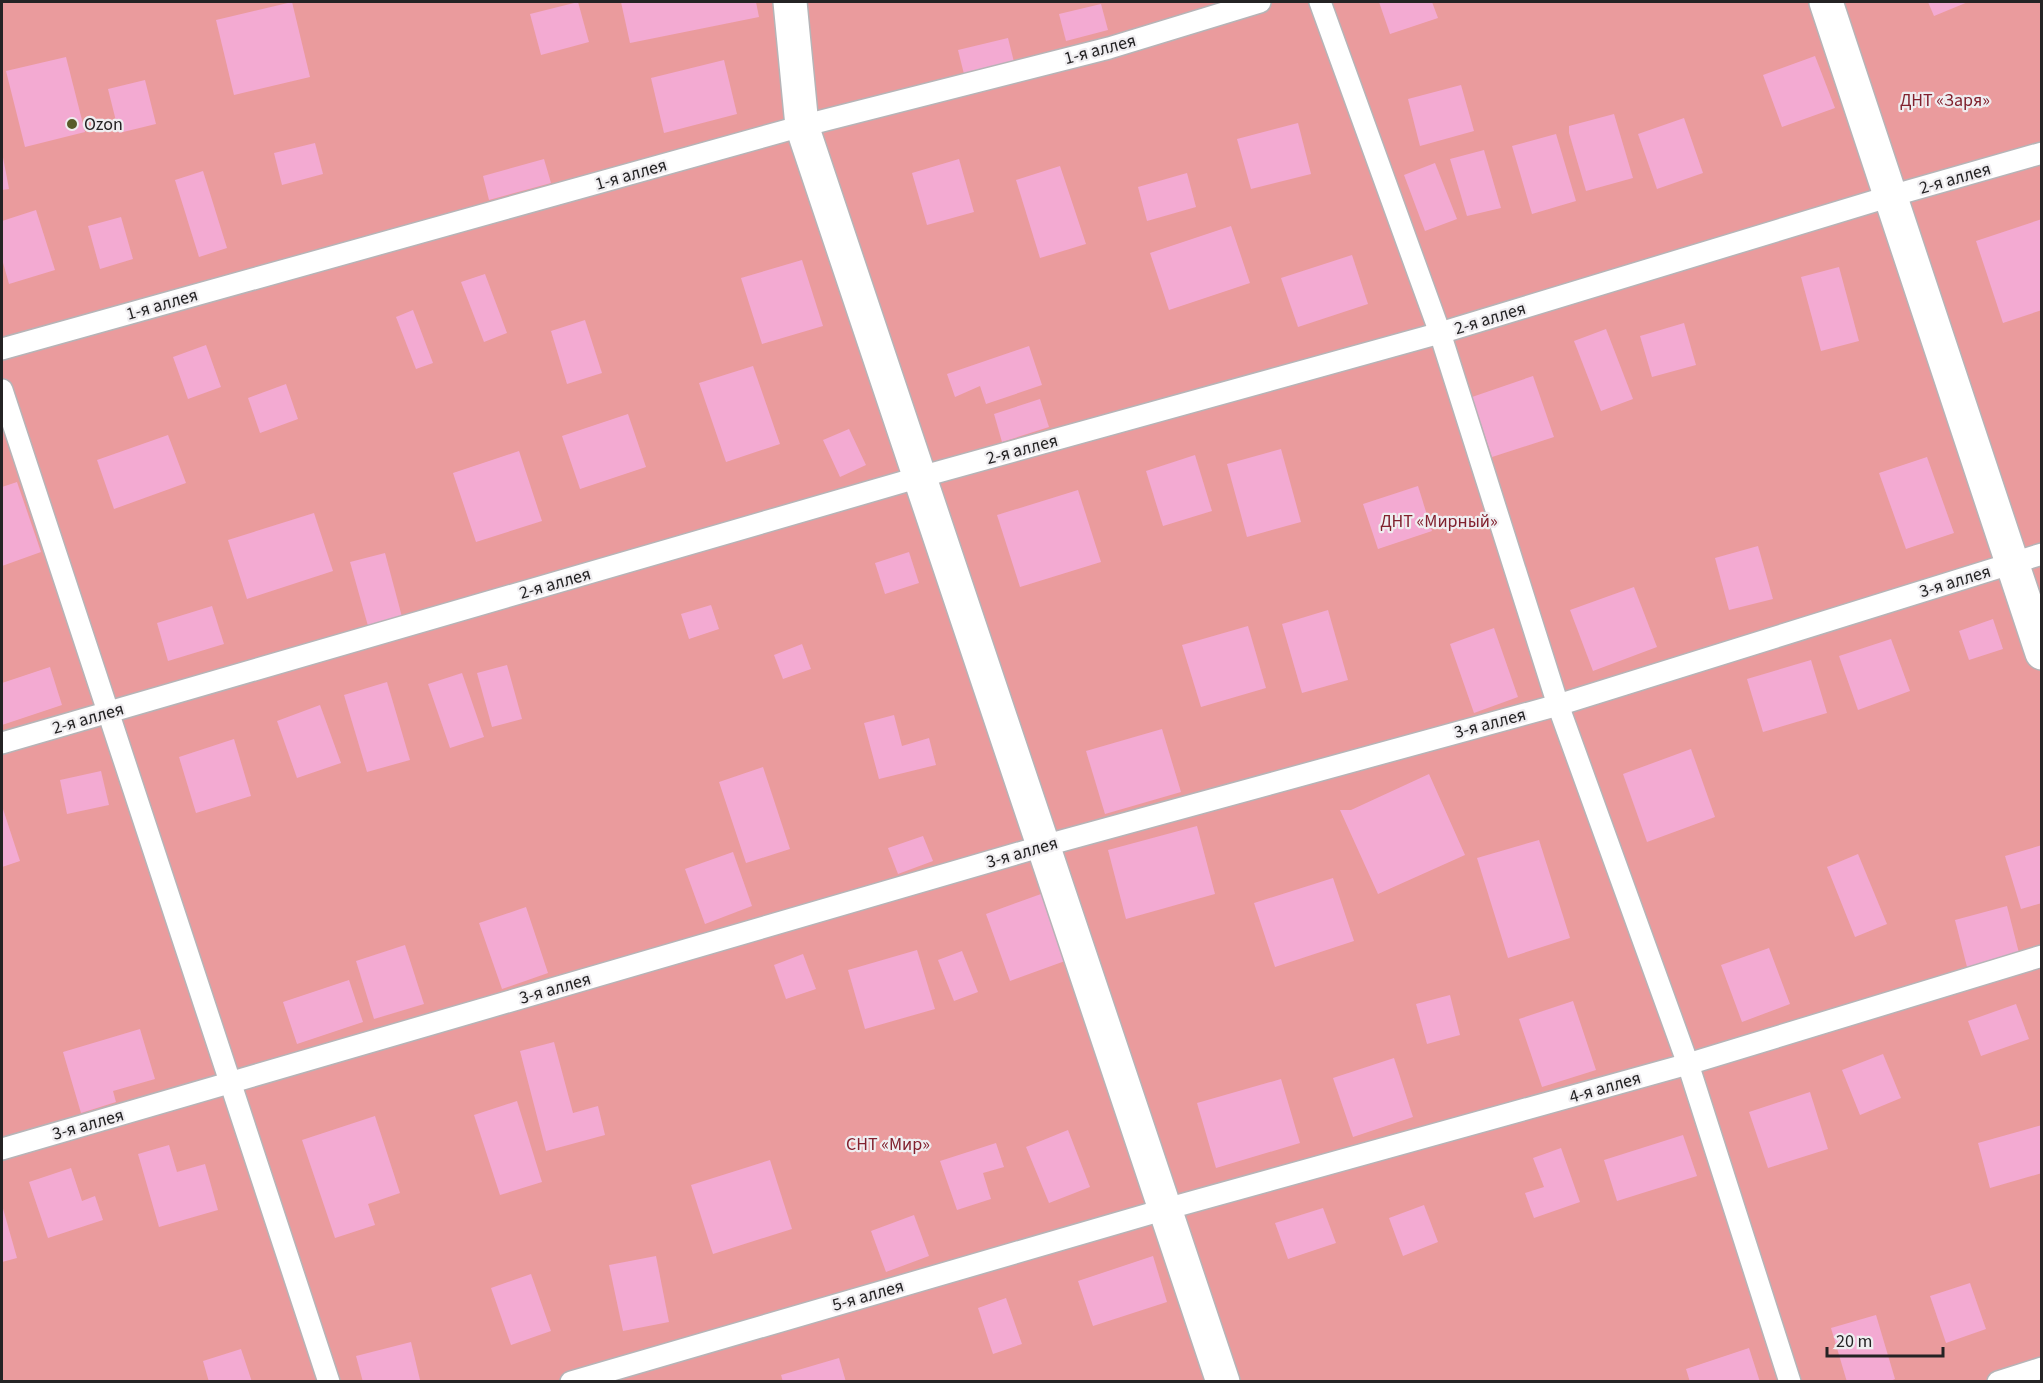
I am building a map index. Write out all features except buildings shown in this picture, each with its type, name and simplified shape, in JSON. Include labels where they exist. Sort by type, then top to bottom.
[{"type":"street","points":[[789,2],[802,126],[1224,1382]]},
{"type":"street","points":[[1826,2],[1891,196],[2027,559],[2042,653]]},
{"type":"lane","name":"1-я аллея","points":[[2,349],[802,126],[1109,48],[1260,2]]},
{"type":"lane","points":[[1320,2],[1440,333],[1558,705],[1688,1064],[1790,1382]]},
{"type":"lane","name":"2-я аллея","points":[[2,743],[920,477],[1440,333],[1891,196],[2042,153]]},
{"type":"lane","points":[[2,390],[329,1382]]},
{"type":"lane","name":"3-я аллея","points":[[2,1149],[1043,846],[1558,705],[2027,559]]},
{"type":"lane","name":"4-я аллея","points":[[1166,1209],[1688,1064],[2042,956]]},
{"type":"lane","name":"5-я аллея","points":[[571,1382],[1166,1209]]},
{"type":"lane","points":[[1998,1382],[2042,1368]]},
{"type":"green space","name":"ДНТ «Мирный»","points":[[2,2],[2041,2],[2041,1381],[2,1382]]},
{"type":"place","name":"Ozon","points":[[72,124]]},
{"type":"park label","name":"ДНТ «Заря»","points":[[1945,100]]},
{"type":"park label","name":"СНТ «Мир»","points":[[888,1144]]}]
